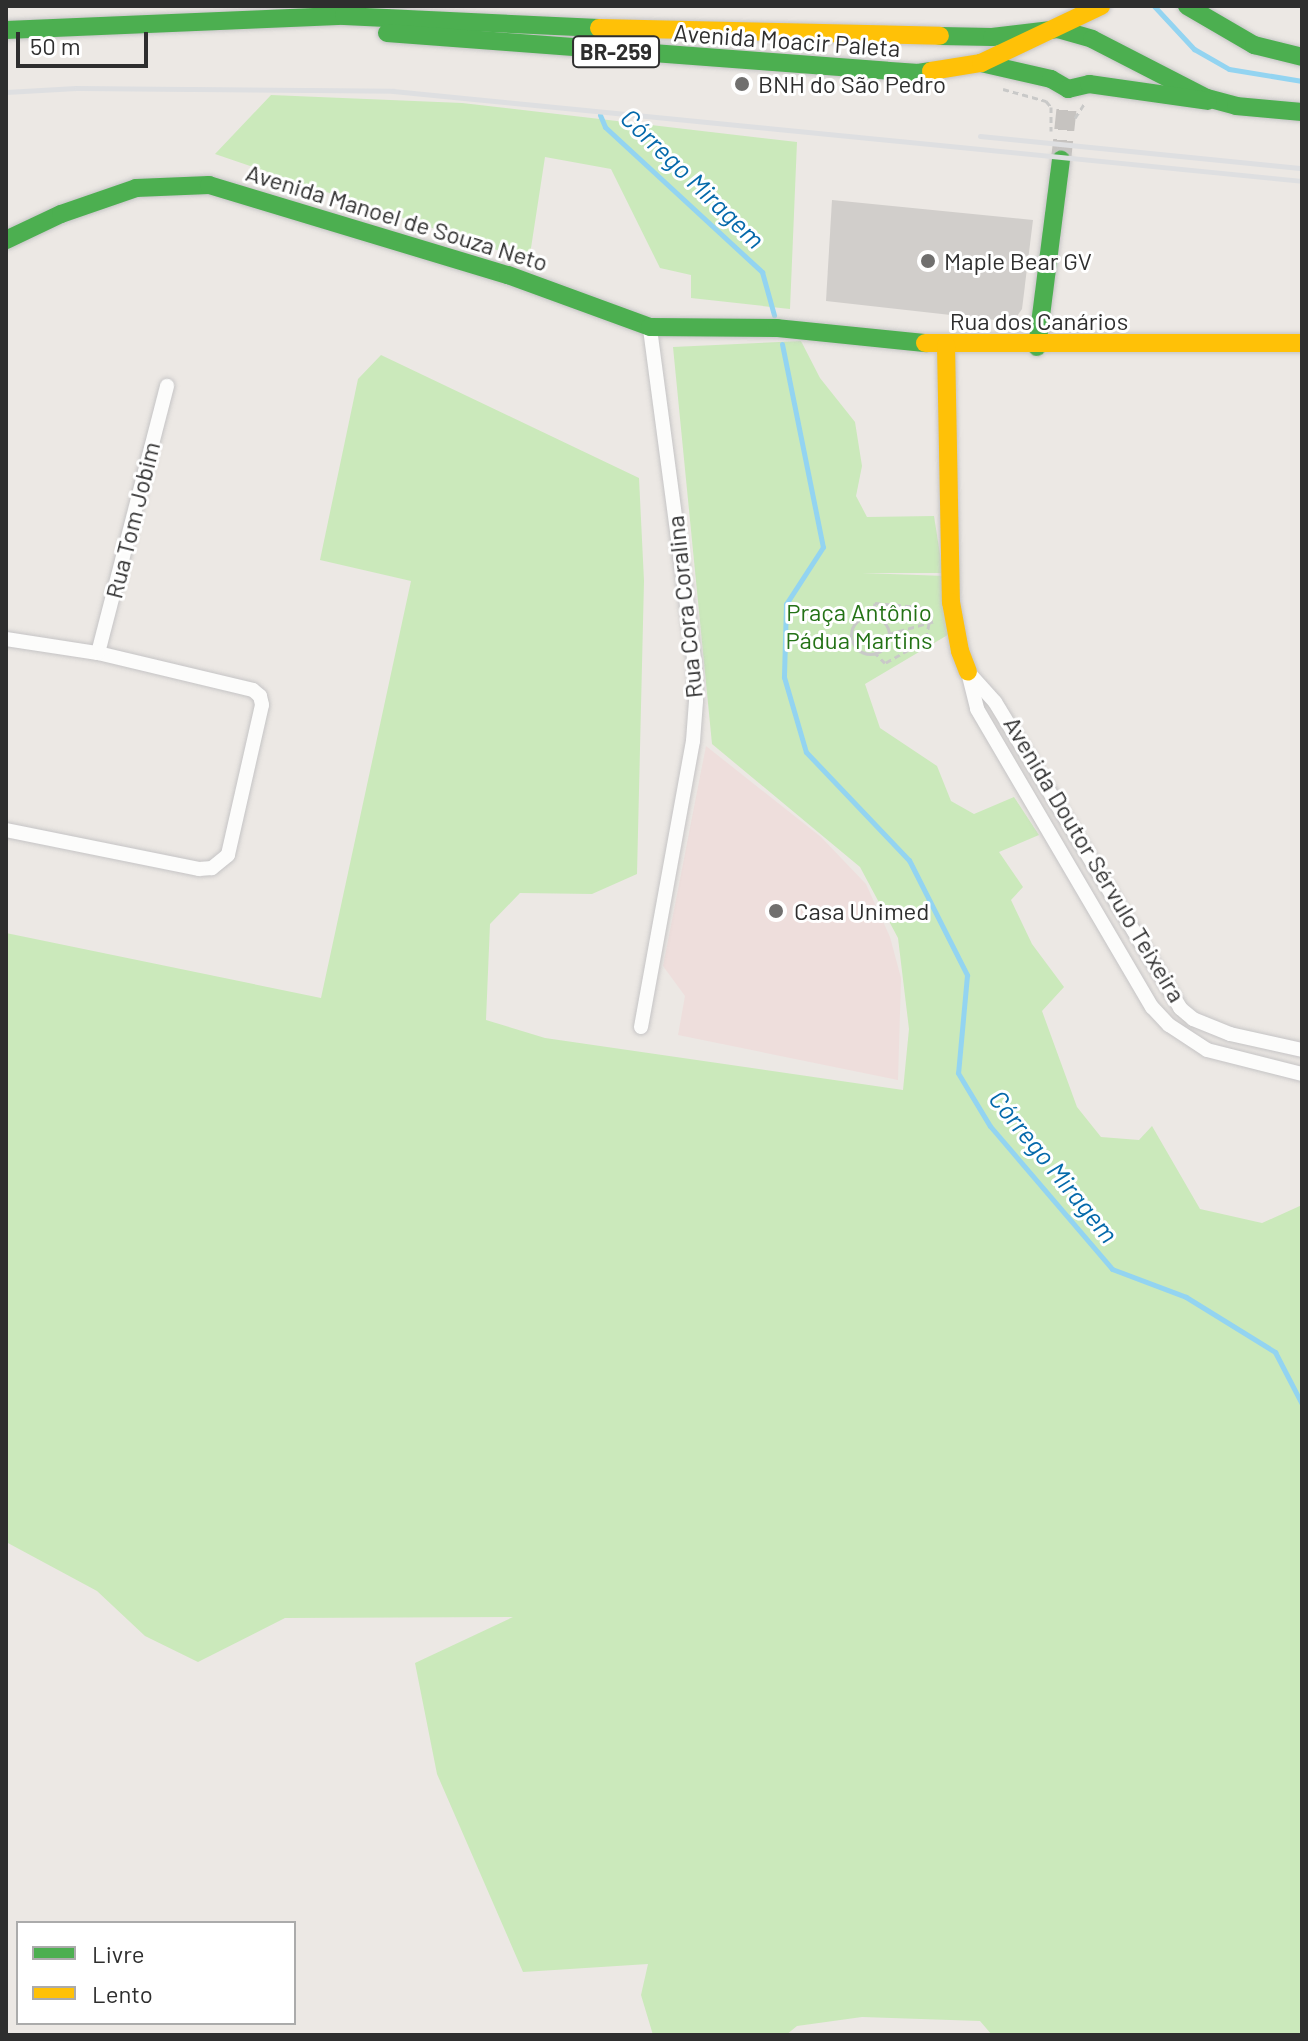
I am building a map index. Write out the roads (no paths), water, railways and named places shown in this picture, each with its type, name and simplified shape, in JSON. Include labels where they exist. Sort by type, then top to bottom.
[{"type":"main road","name":"Avenida Moacir Paleta","points":[[316,20],[344,29],[918,73],[981,63],[1101,6]]},
{"type":"main road","points":[[1187,6],[1236,36],[1271,51],[1302,57]]},
{"type":"main road","points":[[1208,6],[1236,36]]},
{"type":"main road","name":"Avenida Moacir Paleta","points":[[6,30],[204,13],[316,20],[344,16],[523,25],[992,37],[1058,29]]},
{"type":"main road","points":[[1058,29],[1092,39],[1192,93],[1236,106]]},
{"type":"main road","points":[[799,31],[801,64]]},
{"type":"main road","points":[[981,63],[1042,76],[1070,104],[1089,84],[1236,106],[1302,112]]},
{"type":"main road","points":[[1037,347],[1061,160]]},
{"type":"main road","name":"Avenida Manoel de Souza Neto","points":[[6,240],[61,214],[136,188],[209,185],[241,192],[508,275],[650,327],[777,328]]},
{"type":"main road","name":"Rua dos Canários","points":[[777,328],[946,345],[1037,347],[1302,343]]},
{"type":"main road","name":"Avenida Doutor Sérvulo Teixeira","points":[[946,345],[953,616],[968,672]]},
{"type":"street","points":[[523,6],[523,25]]},
{"type":"street","name":"Rua Cora Coralina","points":[[641,1027],[693,741],[696,701],[695,666],[650,327]]},
{"type":"street","name":"Rua Tom Jobim","points":[[98,653],[167,386]]},
{"type":"street","points":[[6,639],[98,653],[253,690],[260,696],[262,705],[228,855],[212,868],[199,869],[6,830]]},
{"type":"street","name":"Avenida Doutor Sérvulo Teixeira","points":[[968,672],[995,702],[1171,994],[1193,1019],[1230,1034],[1302,1050]]},
{"type":"street","name":"Avenida Doutor Sérvulo Teixeira","points":[[968,672],[977,709],[1152,1007],[1183,1035],[1228,1057],[1302,1074]]},
{"type":"street","points":[[1183,1035],[1193,1019]]},
{"type":"waterway","points":[[1154,6],[1194,49],[1229,69],[1302,81]]},
{"type":"waterway","name":"Córrego Miragem","points":[[600,115],[605,127],[762,272],[774,315]]},
{"type":"waterway","name":"Córrego Miragem","points":[[782,344],[823,547],[786,604],[784,677],[806,752],[909,860],[967,975],[958,1073],[990,1126],[1112,1269],[1186,1297],[1275,1352],[1302,1404]]},
{"type":"tunnel","points":[[1061,160],[1067,105]]},
{"type":"railway","points":[[6,92],[76,88],[393,91],[1302,181]]},
{"type":"railway","points":[[980,136],[1302,168]]},
{"type":"place","name":"BNH do São Pedro","points":[[742,84]]},
{"type":"place","name":"Maple Bear GV","points":[[928,261]]},
{"type":"place","name":"Casa Unimed","points":[[776,911]]},
{"type":"park label","name":"Praça Antônio Pádua Martins","points":[[859,626]]}]
